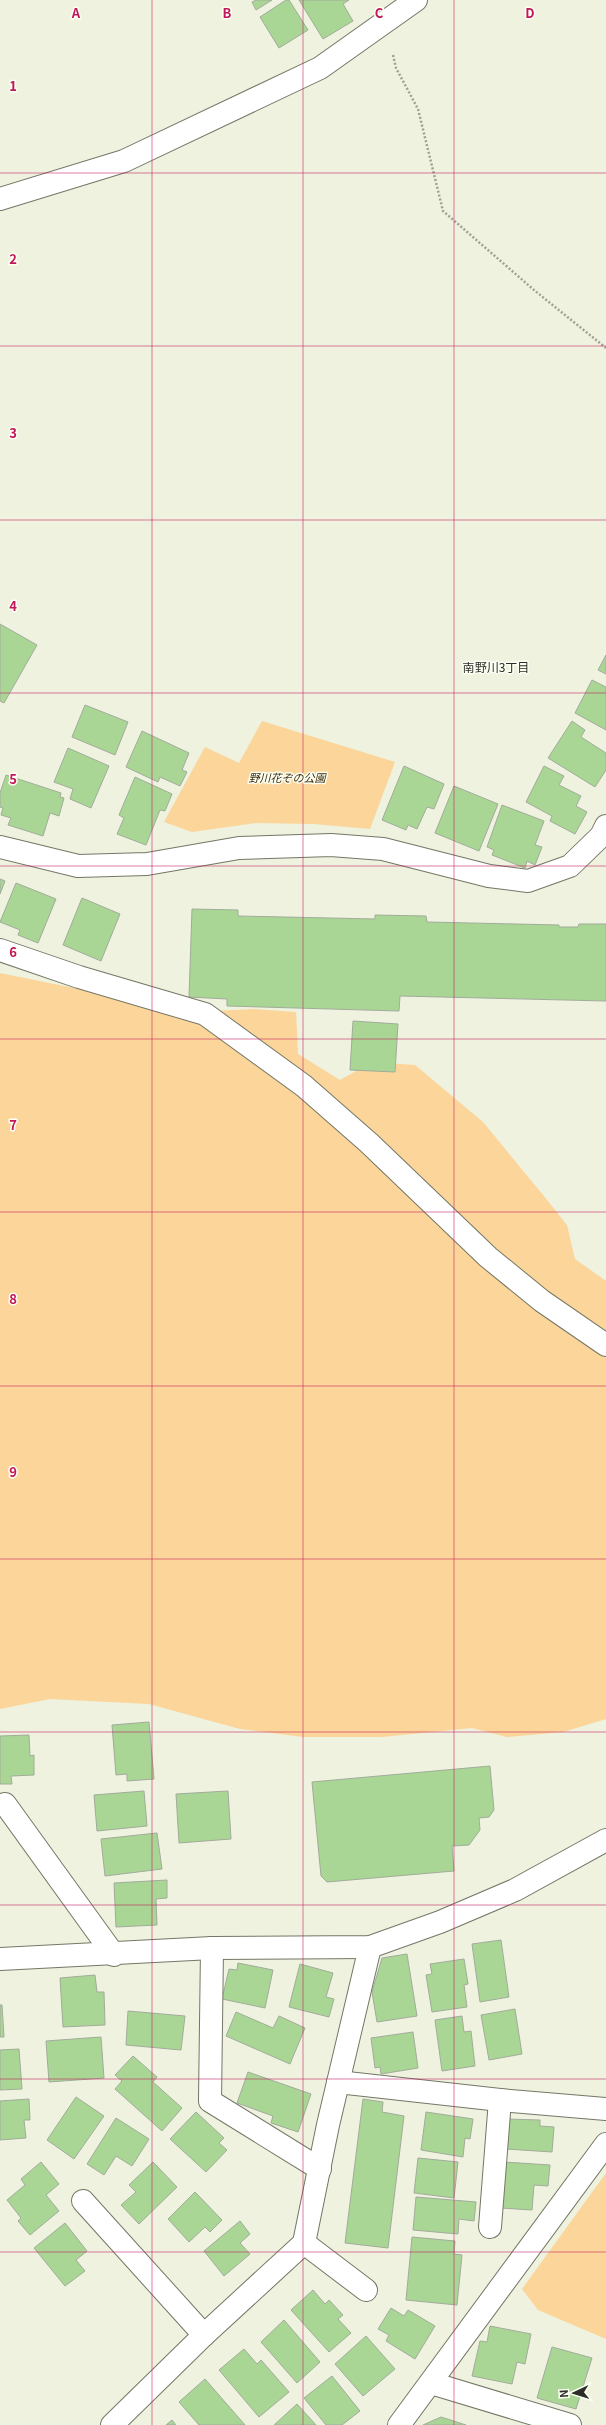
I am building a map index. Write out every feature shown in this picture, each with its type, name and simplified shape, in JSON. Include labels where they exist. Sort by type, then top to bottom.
[{"type":"street","points":[[0,199],[124,162],[320,68],[386,19],[416,0]]},
{"type":"street","points":[[0,847],[78,866],[147,864],[239,848],[331,845],[384,849],[489,876],[528,881],[570,866],[601,836],[606,826]]},
{"type":"street","points":[[0,950],[79,977],[205,1014],[304,1086],[369,1143],[488,1257],[542,1301],[606,1345]]},
{"type":"street","points":[[5,1804],[114,1954]]},
{"type":"street","points":[[0,1959],[212,1948],[370,1947],[440,1922],[515,1890],[606,1840]]},
{"type":"street","points":[[112,2425],[204,2335],[304,2243],[338,2082],[370,1947]]},
{"type":"street","points":[[212,1948],[210,2101],[320,2169]]},
{"type":"street","points":[[338,2082],[500,2100],[606,2109]]},
{"type":"street","points":[[490,2227],[500,2100]]},
{"type":"street","points":[[399,2425],[606,2144]]},
{"type":"street","points":[[83,2201],[204,2335]]},
{"type":"street","points":[[304,2243],[366,2290]]},
{"type":"street","points":[[431,2383],[570,2425]]},
{"type":"path","points":[[386,19],[396,68],[418,108],[443,211],[534,290],[606,348]]},
{"type":"green space","name":"野川花ぞの公園","points":[[262,721],[395,762],[370,829],[313,824],[256,823],[192,832],[164,822],[205,747],[239,763]]},
{"type":"green space","points":[[0,973],[192,1012],[254,1009],[296,1012],[298,1054],[340,1080],[372,1062],[415,1065],[483,1122],[543,1195],[567,1225],[575,1259],[606,1281],[606,1719],[563,1732],[507,1737],[472,1728],[382,1737],[303,1737],[240,1729],[149,1704],[50,1699],[0,1709]]},
{"type":"green space","points":[[606,2173],[606,2339],[538,2310],[522,2289]]},
{"type":"building","points":[[256,0],[272,0],[256,10],[252,2]]},
{"type":"building","points":[[286,0],[289,0],[308,30],[279,48],[260,17]]},
{"type":"building","points":[[299,0],[349,0],[343,4],[353,21],[323,39]]},
{"type":"building","points":[[0,624],[37,645],[4,703],[0,701]]},
{"type":"building","points":[[606,655],[606,674],[598,670]]},
{"type":"building","points":[[592,680],[606,687],[606,730],[575,713]]},
{"type":"building","points":[[85,705],[128,722],[115,755],[72,737]]},
{"type":"building","points":[[572,721],[585,730],[581,737],[606,753],[606,770],[595,787],[548,758]]},
{"type":"building","points":[[142,731],[189,753],[182,770],[187,772],[180,786],[160,777],[158,782],[126,767]]},
{"type":"building","points":[[68,748],[109,766],[91,808],[70,799],[73,789],[54,782]]},
{"type":"building","points":[[404,766],[444,784],[434,809],[427,807],[417,829],[408,825],[406,830],[382,820]]},
{"type":"building","points":[[544,766],[564,776],[559,785],[581,796],[576,806],[587,812],[575,834],[550,821],[552,816],[526,802]]},
{"type":"building","points":[[6,775],[61,793],[60,797],[64,798],[59,816],[50,813],[43,836],[8,825],[11,818],[1,815],[3,808],[0,807],[0,793]]},
{"type":"building","points":[[135,777],[172,794],[165,811],[160,810],[146,845],[117,834],[124,818],[119,815]]},
{"type":"building","points":[[454,786],[498,804],[479,851],[435,833]]},
{"type":"building","points":[[502,805],[544,821],[535,845],[542,847],[535,865],[527,861],[525,868],[492,855],[494,850],[487,847]]},
{"type":"building","points":[[0,879],[5,881],[0,894]]},
{"type":"building","points":[[16,883],[56,899],[38,943],[18,935],[20,930],[0,922]]},
{"type":"building","points":[[82,898],[120,914],[101,961],[63,945]]},
{"type":"building","points":[[192,909],[238,910],[238,916],[375,919],[375,915],[426,916],[427,922],[559,925],[559,927],[578,927],[579,924],[606,924],[606,1001],[400,996],[399,1011],[227,1006],[227,999],[189,997]]},
{"type":"building","points":[[353,1021],[398,1024],[395,1072],[350,1070]]},
{"type":"building","points":[[149,1722],[154,1779],[127,1781],[127,1774],[116,1775],[112,1725]]},
{"type":"building","points":[[29,1735],[30,1756],[34,1755],[34,1775],[11,1776],[12,1784],[0,1784],[0,1736]]},
{"type":"building","points":[[490,1766],[494,1810],[489,1817],[479,1818],[480,1830],[469,1845],[452,1846],[454,1871],[327,1882],[321,1876],[312,1782]]},
{"type":"building","points":[[144,1791],[147,1826],[97,1831],[94,1795]]},
{"type":"building","points":[[228,1791],[231,1839],[179,1843],[176,1794]]},
{"type":"building","points":[[157,1833],[162,1869],[105,1876],[101,1839]]},
{"type":"building","points":[[167,1880],[167,1898],[156,1899],[157,1925],[116,1927],[114,1883]]},
{"type":"building","points":[[501,1940],[509,1997],[480,2002],[472,1944]]},
{"type":"building","points":[[407,1954],[417,2016],[377,2022],[372,1992],[382,1958]]},
{"type":"building","points":[[464,1959],[468,1984],[464,1985],[467,2007],[432,2012],[426,1975],[432,1974],[430,1964]]},
{"type":"building","points":[[238,1963],[273,1970],[265,2008],[222,1999],[229,1969],[237,1970]]},
{"type":"building","points":[[300,1964],[333,1973],[326,1997],[334,1999],[329,2017],[289,2007]]},
{"type":"building","points":[[95,1975],[97,1992],[104,1992],[105,2025],[63,2027],[60,1978]]},
{"type":"building","points":[[0,2005],[2,2005],[4,2037],[0,2037]]},
{"type":"building","points":[[515,2009],[522,2054],[489,2060],[481,2015]]},
{"type":"building","points":[[128,2011],[185,2016],[181,2050],[126,2045]]},
{"type":"building","points":[[236,2012],[273,2028],[279,2016],[305,2028],[290,2064],[226,2036]]},
{"type":"building","points":[[462,2016],[464,2032],[471,2031],[475,2066],[442,2071],[435,2020]]},
{"type":"building","points":[[413,2032],[418,2068],[381,2074],[380,2067],[375,2068],[371,2038]]},
{"type":"building","points":[[101,2037],[104,2078],[49,2082],[46,2041]]},
{"type":"building","points":[[19,2049],[22,2089],[0,2090],[0,2050]]},
{"type":"building","points":[[133,2056],[157,2077],[153,2082],[182,2108],[162,2131],[115,2089],[122,2081],[115,2075]]},
{"type":"building","points":[[248,2072],[311,2094],[298,2132],[271,2123],[273,2116],[237,2103]]},
{"type":"building","points":[[76,2097],[104,2116],[74,2159],[47,2140]]},
{"type":"building","points":[[29,2099],[30,2120],[24,2120],[26,2138],[0,2140],[0,2101]]},
{"type":"building","points":[[363,2099],[383,2102],[382,2112],[404,2116],[388,2248],[345,2243]]},
{"type":"building","points":[[196,2112],[224,2138],[219,2143],[227,2150],[206,2172],[170,2139]]},
{"type":"building","points":[[426,2112],[473,2119],[470,2139],[465,2138],[463,2157],[421,2150]]},
{"type":"building","points":[[116,2118],[149,2139],[132,2166],[116,2156],[104,2175],[87,2164]]},
{"type":"building","points":[[507,2119],[540,2120],[540,2126],[554,2127],[552,2152],[506,2149]]},
{"type":"building","points":[[418,2158],[458,2162],[454,2198],[414,2193]]},
{"type":"building","points":[[41,2162],[59,2184],[46,2195],[59,2211],[30,2235],[18,2221],[21,2218],[7,2200],[25,2185],[21,2179]]},
{"type":"building","points":[[153,2162],[177,2187],[139,2224],[121,2205],[136,2192],[129,2185]]},
{"type":"building","points":[[504,2162],[550,2165],[548,2186],[534,2185],[532,2210],[501,2208]]},
{"type":"building","points":[[195,2192],[222,2220],[210,2232],[205,2227],[189,2242],[168,2219]]},
{"type":"building","points":[[416,2197],[476,2202],[474,2221],[459,2219],[458,2234],[413,2230]]},
{"type":"building","points":[[240,2221],[250,2234],[240,2243],[250,2254],[224,2276],[204,2251]]},
{"type":"building","points":[[65,2223],[87,2251],[76,2260],[85,2271],[65,2286],[34,2248]]},
{"type":"building","points":[[412,2237],[455,2241],[454,2254],[462,2255],[457,2305],[406,2300]]},
{"type":"building","points":[[313,2290],[325,2304],[329,2300],[343,2315],[338,2319],[351,2333],[329,2352],[291,2310]]},
{"type":"building","points":[[391,2308],[404,2316],[408,2310],[435,2326],[415,2359],[386,2341],[389,2335],[378,2329]]},
{"type":"building","points":[[284,2320],[320,2362],[297,2383],[261,2342]]},
{"type":"building","points":[[490,2326],[531,2334],[525,2364],[517,2362],[512,2384],[472,2376],[480,2341],[487,2342]]},
{"type":"building","points":[[366,2336],[395,2369],[363,2396],[335,2364]]},
{"type":"building","points":[[552,2347],[592,2358],[576,2409],[537,2398]]},
{"type":"building","points":[[244,2349],[257,2364],[261,2360],[289,2392],[259,2417],[219,2370]]},
{"type":"building","points":[[332,2376],[360,2411],[342,2425],[326,2425],[304,2398]]},
{"type":"building","points":[[205,2379],[245,2425],[199,2425],[179,2402]]},
{"type":"building","points":[[297,2404],[316,2425],[274,2425]]},
{"type":"building","points":[[441,2417],[466,2425],[423,2425]]},
{"type":"building","points":[[172,2420],[176,2425],[166,2425]]},
{"type":"district","name":"南野川3丁目","points":[[496,666]]}]
